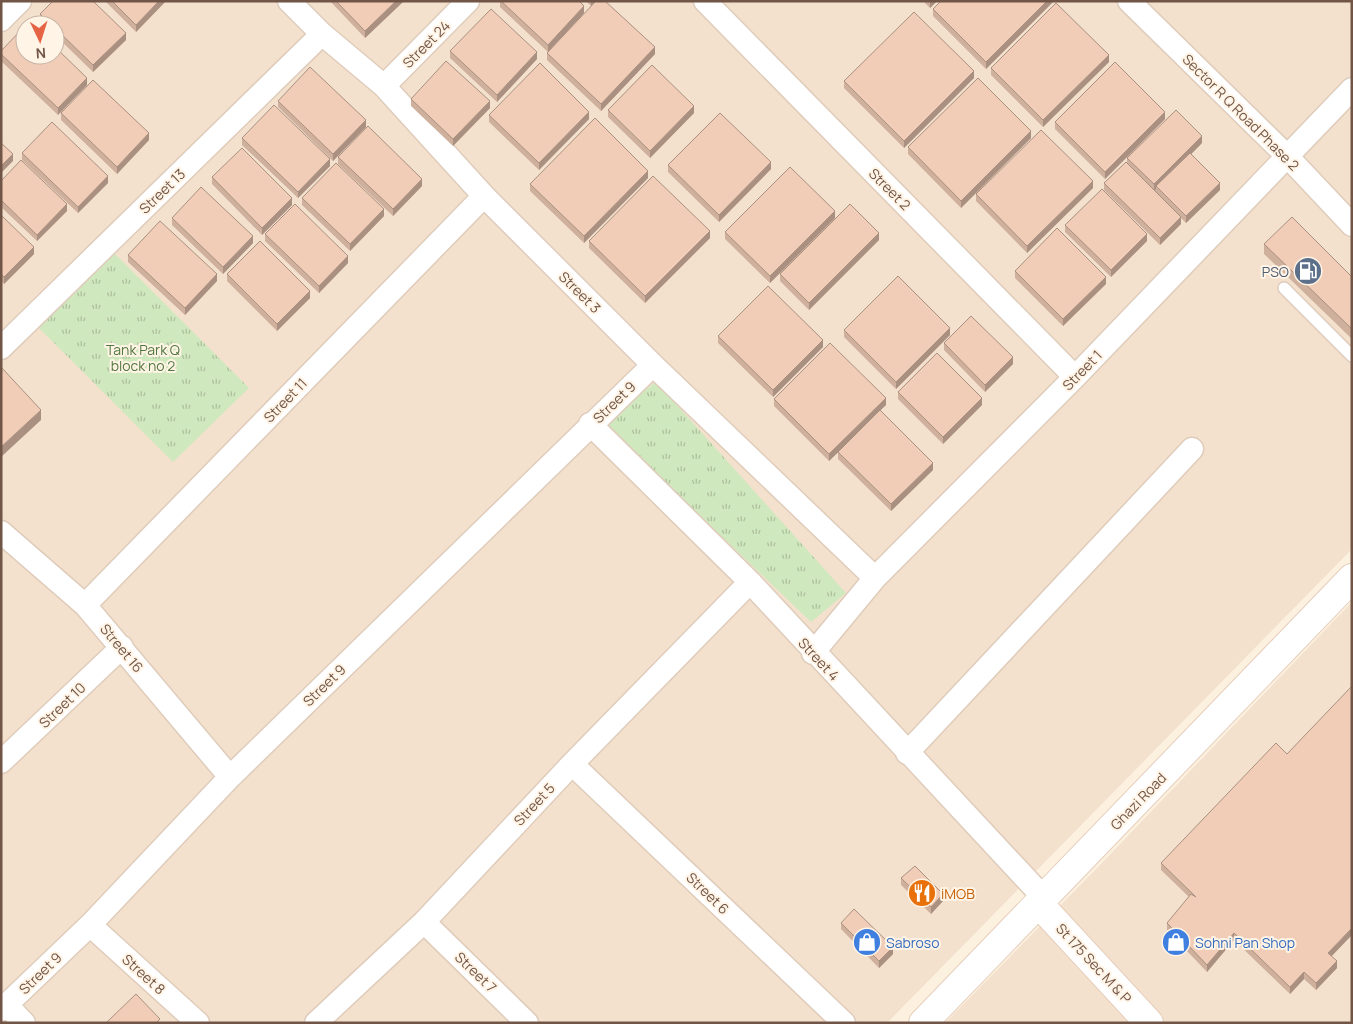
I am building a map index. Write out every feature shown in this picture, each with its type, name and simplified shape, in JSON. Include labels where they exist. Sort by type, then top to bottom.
[{"type":"main road","name":"Ghazi Road","points":[[923,1023],[1352,578]]},
{"type":"main road","name":"St 175 Sec M & P","points":[[1042,901],[1149,1023]]},
{"type":"street","points":[[1,20],[20,1]]},
{"type":"street","name":"Street 3","points":[[289,1],[322,34],[384,86],[484,196],[652,365],[875,578]]},
{"type":"street","name":"Street 24","points":[[384,86],[468,1]]},
{"type":"street","name":"Street 2","points":[[705,1],[1075,377]]},
{"type":"street","name":"Sector R Q Road Phase 2","points":[[1129,1],[1286,156],[1352,225]]},
{"type":"street","name":"Street 13","points":[[1,348],[322,34]]},
{"type":"street","name":"Street 1","points":[[813,652],[875,578],[1075,377],[1352,89]]},
{"type":"street","name":"Street 11","points":[[85,605],[484,196]]},
{"type":"street","name":"Street 9","points":[[4,1008],[90,925],[230,777],[652,365]]},
{"type":"street","name":"Street 4","points":[[590,424],[750,582],[1042,901]]},
{"type":"street","points":[[907,753],[1192,449]]},
{"type":"street","name":"Street 16","points":[[1,532],[85,605],[230,777]]},
{"type":"street","name":"Street 5","points":[[316,1023],[424,922],[572,764],[750,582]]},
{"type":"street","name":"Street 10","points":[[1,762],[122,647]]},
{"type":"street","name":"Street 6","points":[[572,764],[844,1023]]},
{"type":"street","name":"Street 7","points":[[424,922],[527,1023]]},
{"type":"street","name":"Street 8","points":[[90,925],[198,1023]]},
{"type":"street","points":[[4,1008],[24,1023]]},
{"type":"lane","points":[[1284,288],[1352,356]]},
{"type":"shaded area","points":[[1,1],[1352,1],[1352,549],[887,1023],[1,1023]]},
{"type":"shaded area","points":[[1352,602],[1352,1023],[945,1023],[1099,866]]},
{"type":"green space","name":"Tank Park Q block no 2","points":[[113,252],[249,388],[173,462],[38,327]]},
{"type":"green space","points":[[656,382],[846,593],[811,622],[602,422]]},
{"type":"building","points":[[53,1],[93,1],[126,33],[93,65],[65,38],[65,15],[40,14]]},
{"type":"building","points":[[112,1],[159,1],[136,25]]},
{"type":"building","points":[[336,1],[396,1],[365,31]]},
{"type":"building","points":[[501,1],[579,1],[584,6],[548,45]]},
{"type":"building","points":[[596,1],[605,1],[655,47],[601,104],[547,53]]},
{"type":"building","points":[[941,1],[1047,1],[986,62],[933,9]]},
{"type":"building","points":[[1056,3],[1109,55],[1043,120],[991,68]]},
{"type":"building","points":[[491,9],[537,52],[497,95],[450,51]]},
{"type":"building","points":[[914,12],[974,71],[904,141],[844,81]]},
{"type":"building","points":[[15,36],[15,65],[65,65],[65,57],[87,78],[58,108],[1,54],[1,51]]},
{"type":"building","points":[[446,61],[490,101],[453,139],[411,99]]},
{"type":"building","points":[[1115,62],[1165,112],[1105,172],[1055,122]]},
{"type":"building","points":[[540,63],[589,112],[539,163],[489,115]]},
{"type":"building","points":[[652,65],[694,106],[650,151],[608,110]]},
{"type":"building","points":[[310,67],[366,120],[333,154],[278,101]]},
{"type":"building","points":[[978,78],[1031,131],[961,201],[908,147]]},
{"type":"building","points":[[93,80],[149,133],[117,167],[61,113]]},
{"type":"building","points":[[274,105],[330,159],[298,192],[242,138]]},
{"type":"building","points":[[1176,110],[1202,136],[1154,184],[1127,158]]},
{"type":"building","points":[[720,113],[771,162],[719,215],[668,165]]},
{"type":"building","points":[[595,118],[648,171],[584,236],[530,184]]},
{"type":"building","points":[[52,122],[108,176],[78,207],[22,153]]},
{"type":"building","points":[[368,126],[422,179],[393,209],[338,157]]},
{"type":"building","points":[[1041,130],[1093,181],[1027,246],[976,194]]},
{"type":"building","points":[[1,143],[13,154],[1,166]]},
{"type":"building","points":[[242,148],[292,198],[262,228],[212,177]]},
{"type":"building","points":[[1190,153],[1220,183],[1186,216],[1156,186]]},
{"type":"building","points":[[21,160],[67,204],[37,235],[1,200],[1,181]]},
{"type":"building","points":[[1126,162],[1181,217],[1160,238],[1104,183]]},
{"type":"building","points":[[336,163],[384,209],[350,244],[302,198]]},
{"type":"building","points":[[790,167],[835,211],[770,276],[725,232]]},
{"type":"building","points":[[653,176],[710,231],[645,296],[589,241]]},
{"type":"building","points":[[201,187],[253,236],[223,267],[172,218]]},
{"type":"building","points":[[1102,189],[1147,234],[1111,270],[1065,225]]},
{"type":"building","points":[[295,204],[348,256],[319,286],[265,234]]},
{"type":"building","points":[[850,204],[879,233],[809,303],[780,274]]},
{"type":"building","points":[[1,215],[34,247],[4,277],[1,274]]},
{"type":"building","name":"PSO","points":[[1292,217],[1352,277],[1352,329],[1264,244]]},
{"type":"building","points":[[160,221],[217,274],[185,308],[128,255]]},
{"type":"building","points":[[1057,228],[1106,277],[1063,319],[1015,271]]},
{"type":"building","points":[[260,241],[310,291],[277,324],[227,274]]},
{"type":"building","points":[[898,276],[950,328],[896,382],[844,330]]},
{"type":"building","points":[[768,286],[823,340],[773,390],[718,336]]},
{"type":"building","points":[[971,316],[1013,357],[985,385],[944,343]]},
{"type":"building","points":[[830,343],[886,398],[829,454],[774,399]]},
{"type":"building","points":[[937,353],[982,398],[943,437],[898,392]]},
{"type":"building","points":[[1,367],[41,410],[1,447]]},
{"type":"building","points":[[880,410],[933,463],[891,504],[838,452]]},
{"type":"building","points":[[1352,686],[1352,928],[1328,953],[1337,961],[1316,983],[1304,972],[1290,987],[1234,933],[1207,965],[1167,923],[1191,894],[1196,897],[1161,863],[1276,743],[1287,754]]},
{"type":"building","name":"iMOB","points":[[915,866],[943,894],[931,907],[901,878]]},
{"type":"building","name":"Sabroso","points":[[854,909],[893,947],[879,961],[841,923]]},
{"type":"building","points":[[136,994],[160,1019],[156,1023],[106,1023]]},
{"type":"place","name":"PSO","points":[[1308,271]]},
{"type":"place","name":"iMOB","points":[[922,893]]},
{"type":"place","name":"Sabroso","points":[[867,942]]},
{"type":"place","name":"Sohni Pan Shop","points":[[1176,942]]}]
